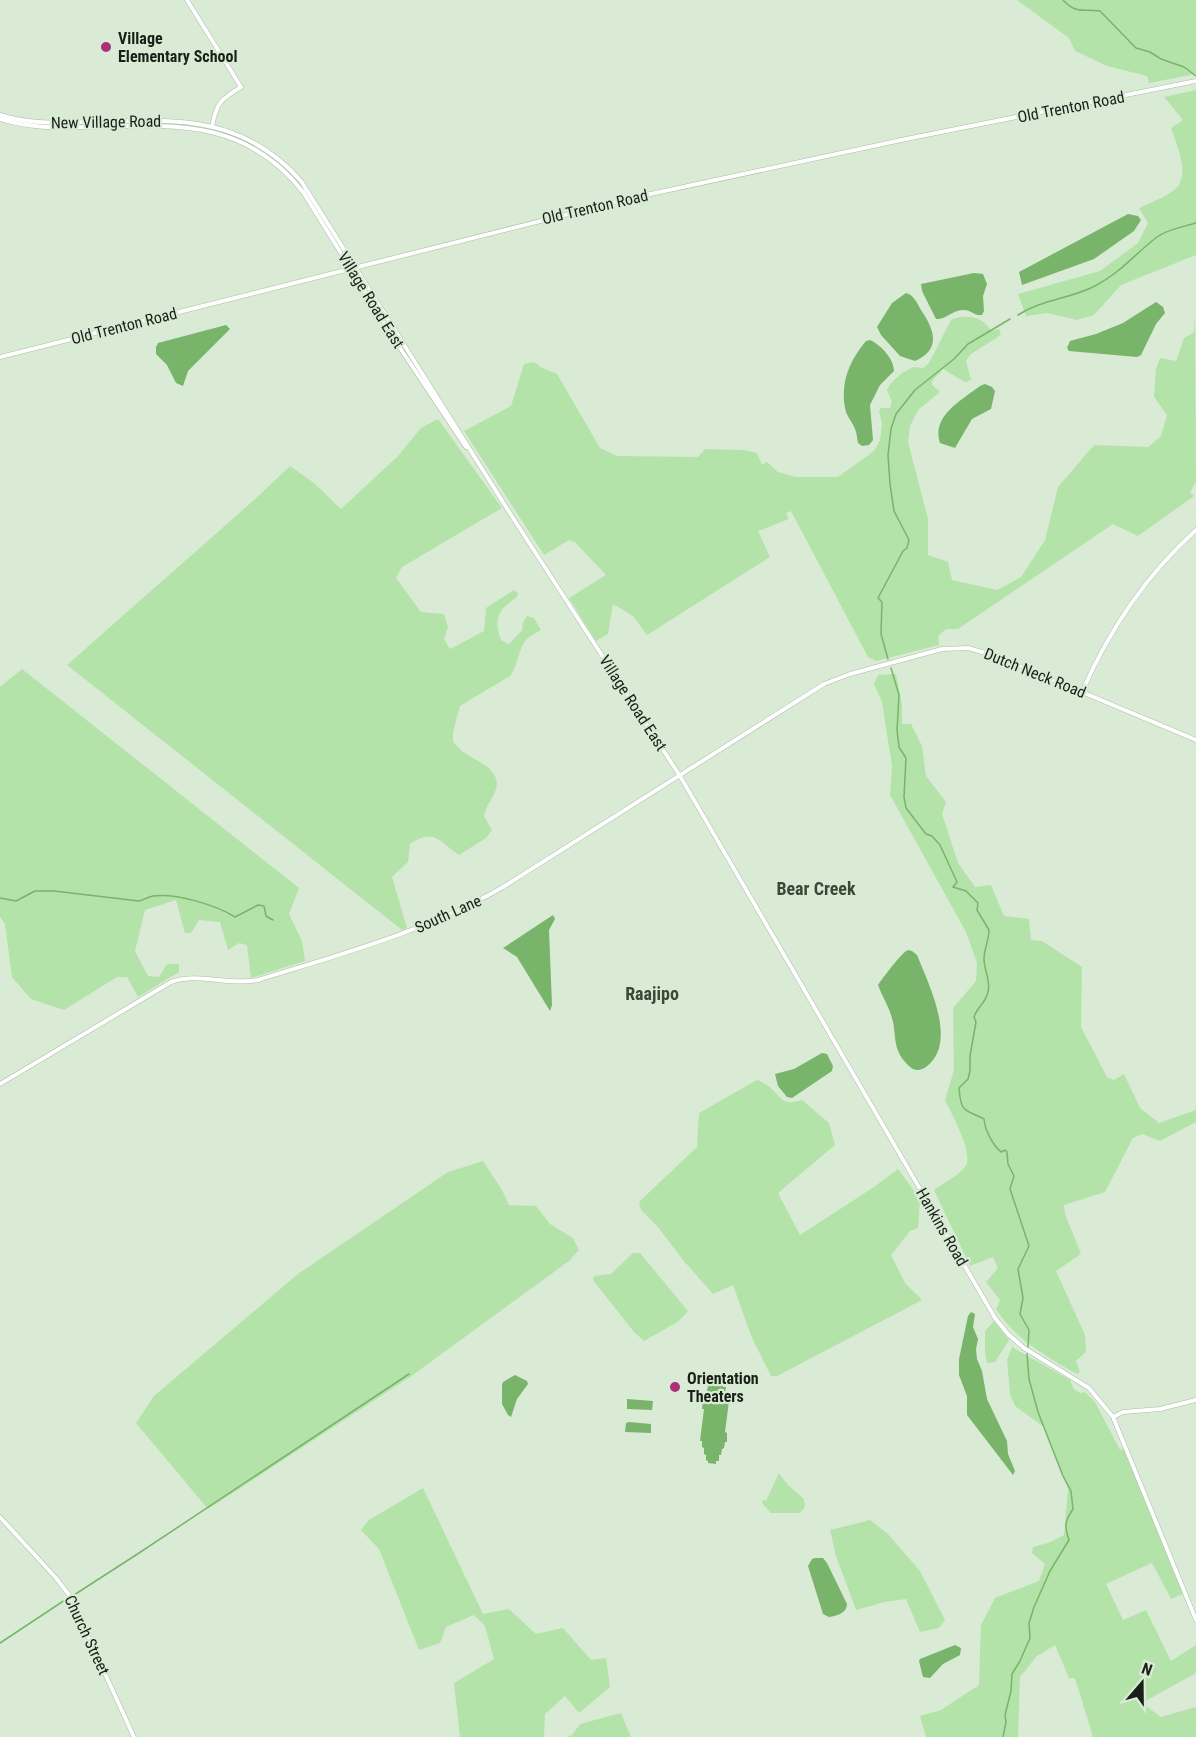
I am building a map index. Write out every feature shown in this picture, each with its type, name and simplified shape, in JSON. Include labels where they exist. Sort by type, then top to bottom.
[{"type":"main road","points":[[187,0],[241,87],[226,96],[219,104],[212,128]]},
{"type":"main road","name":"Old Trenton Road","points":[[0,357],[632,198],[906,139],[1196,81]]},
{"type":"main road","name":"New Village Road","points":[[0,115],[39,123],[175,121],[212,128]]},
{"type":"main road","name":"New Village Road","points":[[0,119],[42,127],[212,128]]},
{"type":"main road","name":"Village Road East","points":[[212,128],[256,149],[290,177],[303,192],[353,268],[398,345],[506,505],[701,812]]},
{"type":"main road","points":[[1082,692],[1102,648],[1129,604],[1166,559],[1196,530]]},
{"type":"main road","name":"Dutch Neck Road","points":[[868,669],[942,650],[968,648],[996,656],[1196,740]]},
{"type":"main road","name":"South Lane","points":[[0,1084],[171,982],[191,978],[234,982],[258,980],[400,934],[477,901],[513,881],[824,684],[841,676],[868,669]]},
{"type":"main road","name":"Hankins Road","points":[[701,812],[995,1318],[1024,1348],[1089,1388],[1113,1417],[1196,1620]]},
{"type":"main road","points":[[1113,1417],[1123,1412],[1160,1409],[1196,1400]]},
{"type":"main road","name":"Church Street","points":[[0,1517],[69,1595],[134,1737]]},
{"type":"shaded area","points":[[1017,0],[1196,0],[1196,74],[1149,83],[1147,76],[1107,66],[1075,51],[1069,38]]},
{"type":"shaded area","points":[[1196,90],[1196,255],[1121,285],[1094,315],[1077,320],[1047,313],[1026,316],[1018,294],[1100,271],[1138,243],[1148,223],[1139,208],[1173,191],[1182,178],[1181,161],[1171,128],[1183,120],[1164,97]]},
{"type":"shaded area","points":[[1128,214],[1138,216],[1141,220],[1134,231],[1094,259],[1022,285],[1019,272]]},
{"type":"shaded area","points":[[974,273],[983,274],[987,284],[983,296],[982,315],[960,310],[936,319],[922,291],[921,284]]},
{"type":"shaded area","points":[[906,293],[917,302],[929,324],[933,338],[929,351],[915,361],[900,356],[881,335],[877,327],[892,303]]},
{"type":"shaded area","points":[[1156,302],[1163,307],[1165,313],[1156,324],[1141,355],[1137,357],[1069,351],[1067,348],[1070,341],[1123,323]]},
{"type":"shaded area","points":[[1195,314],[1196,482],[1190,492],[1194,496],[1138,536],[1113,524],[958,629],[946,629],[938,636],[939,645],[876,661],[868,657],[791,511],[786,513],[789,519],[758,531],[770,557],[647,635],[633,616],[613,604],[608,634],[596,641],[569,598],[606,575],[576,543],[569,540],[544,555],[464,431],[511,406],[524,364],[534,362],[557,374],[600,448],[617,456],[698,457],[705,449],[744,450],[757,453],[762,465],[767,462],[778,472],[796,477],[838,477],[874,451],[880,440],[882,424],[879,411],[881,408],[890,408],[892,402],[887,390],[890,384],[913,367],[923,368],[929,363],[951,320],[962,317],[979,319],[991,331],[999,329],[1001,334],[971,354],[966,361],[971,380],[965,382],[943,369],[932,381],[932,385],[940,392],[918,410],[910,426],[908,442],[928,519],[928,555],[948,562],[952,580],[997,590],[1021,577],[1045,540],[1058,487],[1094,445],[1148,447],[1161,436],[1167,415],[1154,397],[1156,369],[1160,358],[1176,361],[1184,338],[1194,332]]},
{"type":"shaded area","points":[[226,325],[230,329],[188,371],[183,386],[176,383],[167,365],[156,354],[158,343]]},
{"type":"shaded area","points":[[870,340],[886,353],[892,362],[894,371],[880,385],[870,405],[873,440],[869,445],[862,446],[858,443],[855,429],[846,412],[844,392],[850,365],[866,341]]},
{"type":"shaded area","points":[[985,384],[995,391],[991,409],[972,419],[955,448],[940,443],[938,433],[944,417],[957,403]]},
{"type":"shaded area","points":[[438,419],[502,508],[402,567],[396,578],[421,612],[444,614],[448,627],[444,639],[450,649],[484,631],[486,608],[514,590],[518,593],[517,597],[499,615],[498,626],[501,640],[509,644],[522,630],[527,616],[534,618],[541,630],[524,642],[510,676],[460,706],[453,732],[453,742],[489,768],[496,777],[496,789],[484,816],[492,830],[486,838],[459,855],[431,837],[419,839],[410,844],[408,862],[392,877],[407,928],[402,930],[67,665],[290,466],[314,483],[341,509],[398,456],[421,428]]},
{"type":"shaded area","points":[[22,669],[299,888],[289,914],[302,941],[305,961],[251,978],[247,945],[239,943],[228,950],[220,922],[199,920],[191,933],[185,933],[176,900],[145,910],[135,951],[148,976],[159,977],[167,964],[179,964],[179,972],[138,997],[127,977],[117,977],[64,1010],[31,999],[12,977],[5,924],[0,917],[0,687]]},
{"type":"shaded area","points":[[896,674],[902,705],[902,724],[911,724],[922,746],[926,776],[946,802],[942,814],[958,863],[975,887],[991,885],[1004,916],[1029,919],[1031,940],[1042,941],[1082,967],[1081,1027],[1107,1077],[1114,1080],[1124,1074],[1140,1108],[1159,1123],[1196,1110],[1196,1122],[1160,1141],[1142,1134],[1133,1138],[1105,1192],[1064,1205],[1065,1214],[1081,1254],[1056,1271],[1085,1335],[1086,1352],[1076,1361],[1080,1372],[1077,1374],[1032,1346],[1004,1320],[996,1309],[1000,1300],[986,1282],[998,1268],[993,1257],[970,1266],[934,1190],[965,1167],[967,1161],[965,1144],[945,1100],[954,1070],[953,1008],[976,981],[977,963],[966,932],[890,795],[892,766],[882,702],[874,684],[878,675]]},
{"type":"shaded area","points":[[553,915],[555,919],[549,930],[552,1005],[550,1011],[517,957],[503,948]]},
{"type":"shaded area","points":[[908,950],[917,955],[933,996],[941,1028],[936,1056],[926,1067],[919,1070],[911,1068],[899,1053],[891,1015],[878,985],[897,960]]},
{"type":"shaded area","points":[[822,1053],[827,1054],[833,1066],[832,1071],[792,1098],[787,1097],[778,1086],[775,1074],[794,1069]]},
{"type":"shaded area","points":[[757,1080],[771,1088],[784,1101],[802,1100],[829,1123],[835,1145],[778,1193],[800,1235],[898,1169],[920,1199],[918,1228],[910,1231],[891,1255],[905,1283],[922,1300],[777,1376],[771,1376],[752,1338],[733,1285],[713,1294],[658,1227],[641,1210],[639,1202],[697,1147],[699,1113]]},
{"type":"shaded area","points":[[483,1161],[509,1205],[536,1206],[550,1224],[573,1238],[579,1250],[569,1261],[410,1377],[208,1509],[136,1423],[154,1396],[298,1274],[448,1172]]},
{"type":"shaded area","points":[[633,1253],[640,1253],[688,1311],[679,1321],[644,1341],[634,1332],[593,1280],[594,1276],[611,1274]]},
{"type":"shaded area","points":[[971,1312],[975,1314],[973,1327],[978,1339],[977,1359],[982,1371],[987,1399],[1007,1441],[1008,1454],[1015,1471],[1013,1475],[967,1415],[967,1396],[959,1375],[959,1359],[968,1316]]},
{"type":"shaded area","points":[[994,1321],[1009,1340],[995,1362],[987,1363],[985,1331]]},
{"type":"shaded area","points":[[1012,1347],[1070,1380],[1074,1389],[1080,1393],[1085,1392],[1095,1402],[1120,1450],[1126,1448],[1185,1593],[1171,1599],[1152,1563],[1106,1584],[1123,1620],[1146,1610],[1171,1661],[1196,1645],[1196,1673],[1142,1703],[1161,1717],[1196,1707],[1196,1737],[1093,1737],[1075,1678],[1069,1678],[1055,1645],[1037,1656],[1020,1677],[1018,1737],[926,1737],[920,1716],[941,1710],[979,1685],[981,1625],[995,1598],[1039,1581],[1045,1564],[1032,1553],[1033,1547],[1064,1535],[1068,1489],[1044,1427],[1015,1406],[1010,1394],[1007,1360]]},
{"type":"shaded area","points":[[515,1375],[527,1381],[528,1384],[517,1399],[511,1417],[502,1404],[502,1385]]},
{"type":"shaded area","points":[[713,1377],[722,1378],[721,1380],[724,1381],[723,1387],[726,1387],[725,1394],[728,1394],[727,1400],[729,1401],[725,1432],[727,1442],[716,1464],[708,1463],[702,1441],[700,1441],[703,1399],[705,1399]]},
{"type":"shaded area","points":[[627,1399],[653,1401],[652,1410],[627,1409]]},
{"type":"shaded area","points":[[626,1423],[651,1424],[651,1433],[625,1432]]},
{"type":"shaded area","points":[[779,1473],[788,1485],[804,1499],[805,1507],[800,1513],[771,1513],[762,1503],[763,1500],[766,1501]]},
{"type":"shaded area","points":[[423,1488],[483,1614],[509,1609],[536,1634],[563,1628],[591,1660],[606,1658],[610,1687],[579,1713],[565,1696],[545,1714],[544,1737],[460,1737],[454,1683],[494,1659],[485,1626],[474,1615],[446,1627],[440,1643],[419,1650],[379,1549],[361,1530],[369,1520]]},
{"type":"shaded area","points":[[870,1520],[888,1534],[920,1571],[945,1620],[939,1628],[920,1632],[906,1599],[856,1610],[836,1556],[830,1530]]},
{"type":"shaded area","points":[[815,1558],[823,1558],[827,1563],[847,1604],[845,1610],[838,1615],[829,1617],[823,1614],[808,1566]]},
{"type":"shaded area","points":[[955,1645],[961,1648],[960,1655],[943,1664],[930,1678],[923,1677],[920,1659]]},
{"type":"shaded area","points":[[621,1713],[631,1737],[567,1737],[572,1735],[580,1724]]},
{"type":"waterway","points":[[1063,0],[1072,8],[1100,11],[1136,48],[1184,67],[1196,76]]},
{"type":"waterway","points":[[1018,315],[1095,286],[1128,263],[1161,234],[1196,223]]},
{"type":"waterway","points":[[888,659],[881,634],[882,602],[878,598],[903,551],[907,548],[909,540],[894,511],[890,484],[888,455],[891,429],[896,414],[915,390],[954,359],[968,344],[1010,319]]},
{"type":"waterway","points":[[891,668],[899,695],[897,730],[899,747],[906,758],[904,797],[906,808],[926,834],[932,836],[940,845],[957,882],[953,887],[966,891],[978,903],[977,910],[989,930],[984,959],[989,984],[988,992],[974,1017],[976,1022],[970,1056],[970,1071],[968,1079],[959,1088],[965,1110],[984,1119],[987,1132],[995,1145],[1001,1152],[1005,1150],[1007,1152],[1008,1164],[1014,1176],[1010,1189],[1029,1246],[1018,1269],[1023,1298],[1020,1314],[1029,1330],[1028,1347]]},
{"type":"waterway","points":[[0,898],[16,901],[35,891],[54,891],[139,901],[153,896],[173,896],[207,904],[235,917],[258,905],[264,906],[266,916],[273,920]]},
{"type":"waterway","points":[[1003,1737],[1012,1674],[1030,1638],[1029,1623],[1034,1607],[1050,1571],[1069,1540],[1066,1523],[1073,1509],[1071,1491],[1038,1412],[1029,1379],[1027,1354]]},
{"type":"waterway","points":[[74,1595],[409,1374]]},
{"type":"waterway","points":[[0,1643],[68,1598]]},
{"type":"place","name":"Village Elementary School","points":[[106,47]]},
{"type":"place","name":"Orientation Theaters","points":[[675,1387]]},
{"type":"district","name":"Bear Creek","points":[[816,888]]},
{"type":"district","name":"Raajipo","points":[[652,993]]}]
